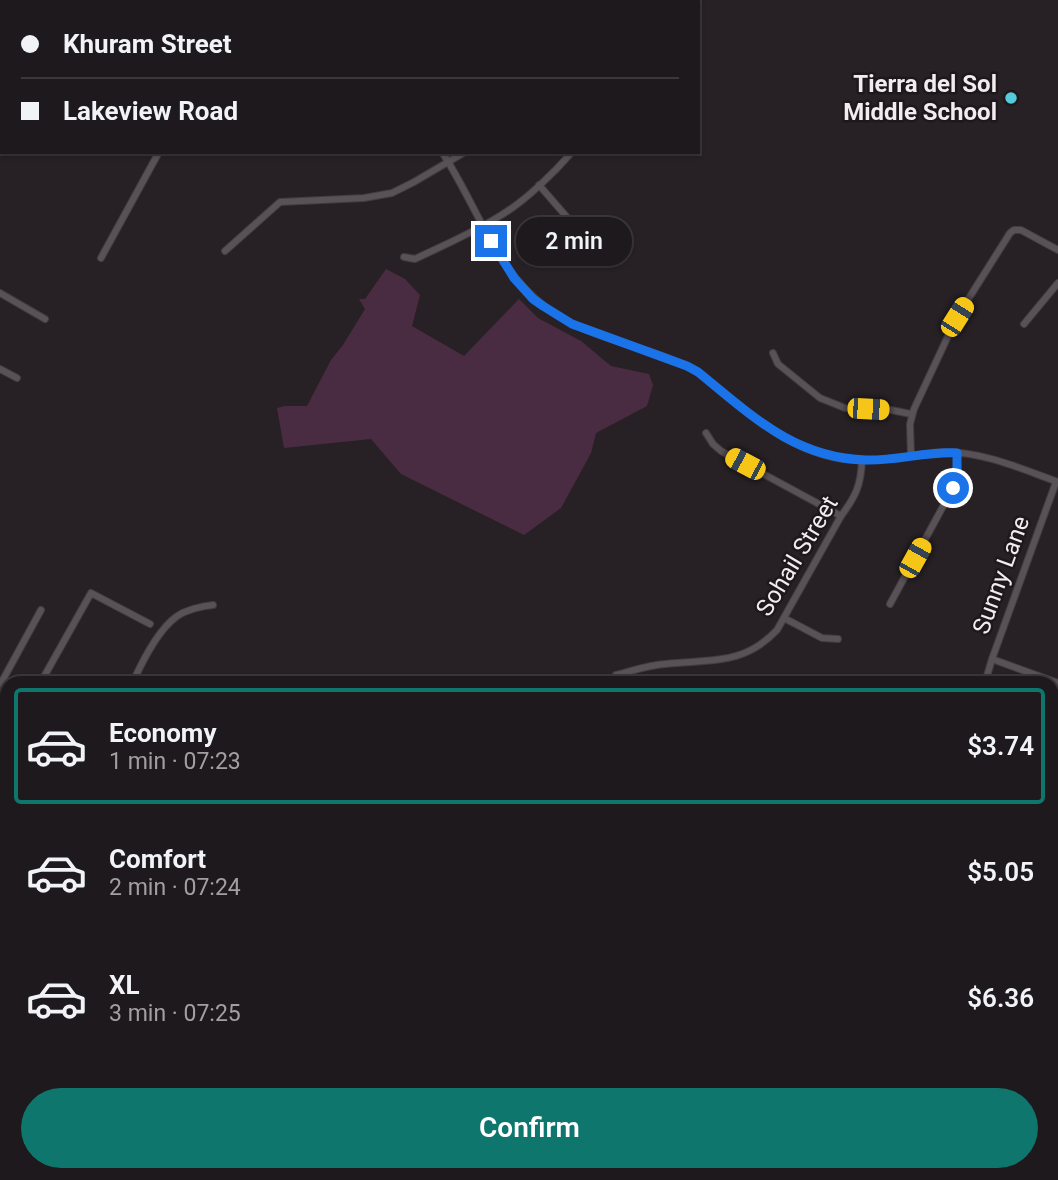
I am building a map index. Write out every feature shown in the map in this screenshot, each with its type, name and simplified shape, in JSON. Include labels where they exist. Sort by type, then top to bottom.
[{"type":"street","points":[[101,258],[158,154]]},
{"type":"street","points":[[443,154],[498,255],[533,299],[572,324],[698,372],[781,436],[810,450],[843,459],[957,453],[994,459],[1057,482]]},
{"type":"street","points":[[225,251],[280,202],[364,198],[392,193],[462,154]]},
{"type":"street","points":[[404,257],[415,258],[505,213],[539,185],[570,154]]},
{"type":"street","points":[[539,185],[585,238]]},
{"type":"street","points":[[911,456],[911,414],[957,317],[1010,233],[1021,230],[1058,250]]},
{"type":"street","points":[[1024,324],[1058,283]]},
{"type":"street","points":[[0,293],[45,318]]},
{"type":"street","points":[[773,353],[778,365],[820,398],[845,408],[891,410],[911,414]]},
{"type":"street","points":[[0,369],[17,378]]},
{"type":"street","points":[[705,433],[721,451],[841,516]]},
{"type":"street","points":[[890,604],[953,488],[957,474],[957,453]]},
{"type":"street","name":"Sohail Street","points":[[616,675],[661,664],[743,655],[769,638],[778,630],[858,490],[862,460]]},
{"type":"street","name":"Sunny Lane","points":[[987,676],[1057,482]]},
{"type":"street","points":[[44,676],[91,593],[150,624]]},
{"type":"street","points":[[136,676],[155,642],[177,616],[214,605]]},
{"type":"street","points":[[5,676],[41,610]]},
{"type":"street","points":[[784,618],[822,638],[838,639]]},
{"type":"street","points":[[992,659],[1039,676]]},
{"type":"shaded area","points":[[386,269],[405,279],[420,295],[412,326],[464,356],[519,299],[538,318],[581,341],[611,366],[649,374],[653,385],[647,406],[596,433],[591,453],[561,508],[524,535],[401,474],[371,439],[284,448],[277,408],[307,406],[331,360],[365,309],[359,299],[365,299]]},
{"type":"place","name":"Tierra del Sol Middle School","points":[[1011,98]]},
{"type":"route","points":[[491,241],[514,278],[543,306],[572,324],[645,349],[698,372],[781,436],[810,450],[843,459],[868,460],[957,453],[957,474],[953,488]]}]
